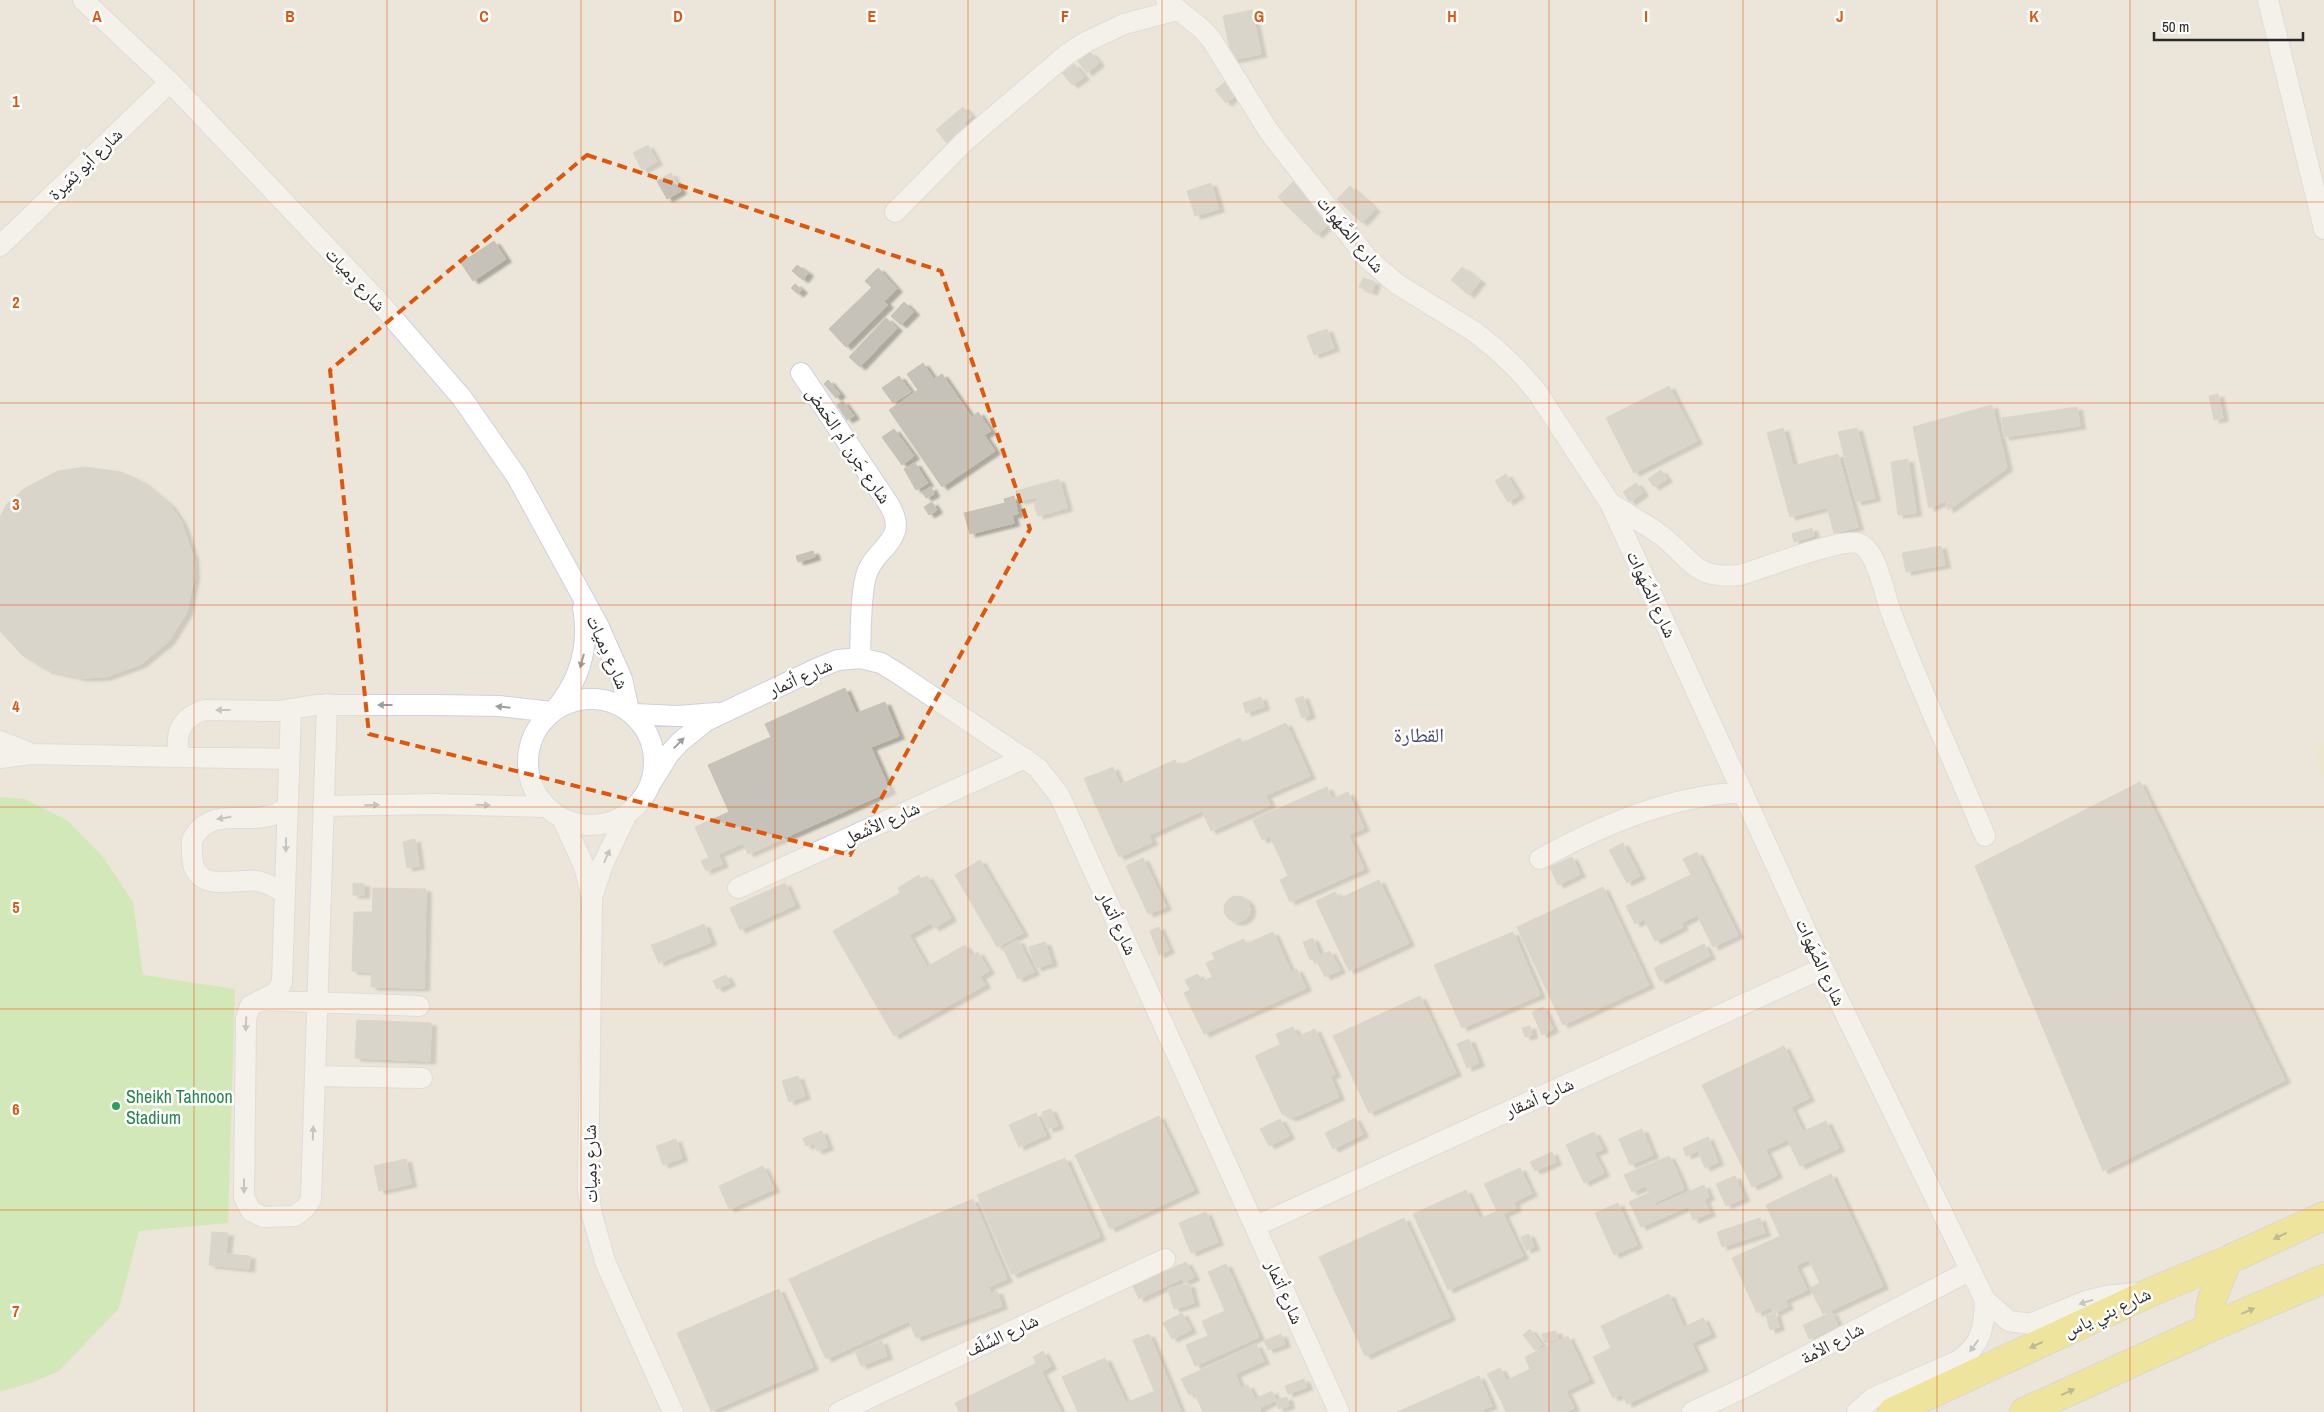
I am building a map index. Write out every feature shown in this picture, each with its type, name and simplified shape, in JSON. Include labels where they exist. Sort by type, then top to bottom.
[{"type":"main road","name":"شارع بني ياس","points":[[1892,1412],[2151,1292],[2228,1260],[2324,1216]]},
{"type":"main road","points":[[2211,1326],[2209,1319],[2210,1303],[2228,1260]]},
{"type":"main road","points":[[2024,1412],[2211,1326],[2321,1283]]},
{"type":"street","name":"شارع دِميات","points":[[83,0],[170,82],[379,302],[462,398],[516,477],[598,624],[622,679],[631,712]]},
{"type":"street","points":[[2268,0],[2324,229]]},
{"type":"street","points":[[895,212],[964,142],[1066,55],[1092,39],[1172,5]]},
{"type":"street","name":"شارع الصَّهَوات","points":[[1172,5],[1212,39],[1270,134],[1368,258],[1397,284],[1475,332],[1498,350],[1518,370],[1537,392],[1610,502],[1823,968],[1985,1300],[2009,1321],[2030,1324],[2058,1311],[2106,1296],[2151,1292]]},
{"type":"street","name":"شارع أبو ثِمَيرة","points":[[0,246],[170,82]]},
{"type":"street","name":"شارع جَرن أم الحَمض","points":[[801,373],[894,512],[896,522],[891,542],[876,557],[866,577],[860,658]]},
{"type":"street","points":[[1610,502],[1662,536],[1694,567],[1708,574],[1740,575],[1838,544],[1858,543],[1865,547],[1874,560],[1900,635],[1985,836]]},
{"type":"street","name":"شارع دِميات","points":[[553,711],[568,695],[578,676],[584,657],[586,637],[581,595]]},
{"type":"street","name":"شارع أتمار","points":[[651,783],[669,754],[692,730],[721,713],[818,668],[838,660],[860,658],[881,663],[899,674],[1038,768],[1059,795],[1339,1412]]},
{"type":"street","points":[[323,806],[434,804],[555,813],[584,824],[606,823],[627,814],[637,806],[651,783],[655,764],[653,746],[646,728],[631,712],[612,702],[592,698],[573,701],[553,711],[540,726],[531,742],[528,759],[530,777],[536,794],[555,813]]},
{"type":"street","points":[[180,756],[177,736],[187,718],[196,712],[205,710],[291,709],[327,704],[498,706],[553,711]]},
{"type":"street","points":[[291,709],[282,982],[277,992],[250,1006],[247,1012],[246,1029],[244,1197],[246,1204],[256,1215],[263,1217],[295,1216],[306,1207],[310,1199],[327,704]]},
{"type":"street","name":"شارع أتمار","points":[[631,712],[670,716],[721,713]]},
{"type":"street","points":[[0,741],[31,754]]},
{"type":"street","points":[[0,758],[31,754],[288,759]]},
{"type":"street","name":"شارع الأشعل","points":[[738,888],[1025,758]]},
{"type":"street","points":[[1540,859],[1608,825],[1643,812],[1692,797],[1743,792]]},
{"type":"street","points":[[285,894],[270,885],[255,880],[216,882],[204,878],[194,867],[192,840],[202,827],[217,819],[233,817],[267,818],[287,807]]},
{"type":"street","name":"شارع دِميات","points":[[555,813],[584,866],[592,899],[588,1189],[592,1215],[606,1264],[672,1412]]},
{"type":"street","name":"شارع دِميات","points":[[592,899],[603,864],[627,814]]},
{"type":"street","name":"شارع أشقار","points":[[1256,1226],[1823,968]]},
{"type":"street","points":[[259,1000],[419,1006]]},
{"type":"street","points":[[315,1076],[422,1078]]},
{"type":"street","name":"شارع السَّلَف","points":[[839,1412],[1165,1259]]},
{"type":"street","name":"شارع الأمة","points":[[1692,1412],[1750,1386],[1972,1270]]},
{"type":"street","name":"شارع الصَّهَوات","points":[[1858,1412],[1873,1398],[1949,1365],[1968,1354],[1976,1346],[1982,1335],[1985,1300]]},
{"type":"highlighted area","points":[[587,155],[941,271],[1030,529],[850,855],[369,734],[330,370]]},
{"type":"shaded area","points":[[2324,743],[2324,779],[2313,749]]},
{"type":"green space","name":"Sheikh Tahnoon Stadium","points":[[0,797],[25,799],[68,821],[103,857],[133,902],[143,975],[235,989],[228,1223],[139,1231],[119,1308],[59,1371],[36,1381],[0,1392]]},
{"type":"building","points":[[1252,10],[1261,54],[1232,60],[1223,16]]},
{"type":"building","points":[[1090,52],[1099,63],[1087,73],[1078,61]]},
{"type":"building","points":[[1074,64],[1084,77],[1072,85],[1062,73]]},
{"type":"building","points":[[1229,79],[1240,92],[1226,103],[1215,90]]},
{"type":"building","points":[[963,107],[972,116],[964,123],[966,126],[947,143],[936,130]]},
{"type":"building","points":[[648,145],[657,162],[642,170],[633,153]]},
{"type":"building","points":[[671,173],[681,191],[667,199],[657,181]]},
{"type":"building","points":[[1293,182],[1332,221],[1317,235],[1278,197]]},
{"type":"building","points":[[1211,183],[1219,209],[1195,216],[1187,191]]},
{"type":"building","points":[[1350,186],[1375,209],[1362,223],[1337,199]]},
{"type":"building","points":[[494,241],[506,259],[473,281],[461,263]]},
{"type":"building","points":[[797,265],[808,273],[803,280],[792,271]]},
{"type":"building","points":[[1462,267],[1480,281],[1469,295],[1451,280]]},
{"type":"building","points":[[878,268],[897,289],[885,301],[865,281]]},
{"type":"building","points":[[1363,278],[1375,282],[1372,292],[1359,287]]},
{"type":"building","points":[[795,284],[802,290],[798,294],[791,288]]},
{"type":"building","points":[[871,288],[888,305],[846,347],[829,329]]},
{"type":"building","points":[[904,302],[914,312],[901,325],[891,316]]},
{"type":"building","points":[[886,318],[897,328],[860,367],[849,357]]},
{"type":"building","points":[[1327,329],[1334,348],[1314,355],[1307,336]]},
{"type":"building","points":[[923,363],[934,379],[918,390],[907,374]]},
{"type":"building","points":[[942,374],[995,451],[942,487],[889,410]]},
{"type":"building","points":[[899,376],[911,392],[893,403],[882,388]]},
{"type":"building","points":[[828,380],[840,394],[836,398],[824,384]]},
{"type":"building","points":[[1669,386],[1697,441],[1634,473],[1606,418]]},
{"type":"building","points":[[2218,394],[2223,418],[2214,420],[2209,396]]},
{"type":"building","points":[[843,401],[854,416],[847,420],[837,405]]},
{"type":"building","points":[[1992,405],[2007,468],[1948,510],[1945,501],[1929,508],[1913,427]]},
{"type":"building","points":[[2077,407],[2080,426],[2004,437],[2002,418]]},
{"type":"building","points":[[978,412],[991,431],[984,435],[972,417]]},
{"type":"building","points":[[1783,428],[1793,466],[1838,454],[1858,527],[1834,533],[1827,507],[1790,517],[1767,433]]},
{"type":"building","points":[[1857,428],[1875,498],[1856,502],[1838,432]]},
{"type":"building","points":[[894,429],[914,456],[902,465],[882,437]]},
{"type":"building","points":[[1908,459],[1916,513],[1898,515],[1891,462]]},
{"type":"building","points":[[915,463],[928,483],[916,490],[904,469]]},
{"type":"building","points":[[85,467],[121,472],[141,481],[169,504],[181,521],[193,556],[194,576],[187,612],[169,641],[141,664],[106,677],[83,678],[47,670],[22,655],[0,631],[0,517],[7,504],[25,488],[58,471]]},
{"type":"building","points":[[1661,470],[1667,479],[1654,487],[1648,479]]},
{"type":"building","points":[[1506,474],[1519,495],[1508,502],[1495,481]]},
{"type":"building","points":[[1059,479],[1067,508],[1038,516],[1034,504],[1037,502],[1036,497],[1019,501],[1016,491]]},
{"type":"building","points":[[1636,483],[1643,493],[1630,502],[1623,492]]},
{"type":"building","points":[[931,487],[934,494],[926,498],[922,492]]},
{"type":"building","points":[[1014,496],[1018,514],[1012,515],[1014,523],[970,534],[964,513],[1005,503],[1004,499]]},
{"type":"building","points":[[932,502],[937,510],[929,515],[924,507]]},
{"type":"building","points":[[1812,528],[1814,536],[1794,542],[1792,534]]},
{"type":"building","points":[[1941,546],[1945,565],[1927,568],[1924,549]]},
{"type":"building","points":[[1924,549],[1927,568],[1906,572],[1902,553]]},
{"type":"building","points":[[813,551],[815,557],[798,562],[796,556]]},
{"type":"building","points":[[845,688],[890,791],[748,854],[708,765],[771,737],[765,724]]},
{"type":"building","points":[[1303,696],[1310,715],[1302,718],[1295,699]]},
{"type":"building","points":[[1261,697],[1264,707],[1246,713],[1243,703]]},
{"type":"building","points":[[885,702],[899,736],[871,747],[857,713]]},
{"type":"building","points":[[1286,723],[1310,776],[1266,795],[1242,743]]},
{"type":"building","points":[[1240,738],[1270,805],[1211,831],[1202,811],[1199,812],[1178,766]]},
{"type":"building","points":[[1175,760],[1199,812],[1149,835],[1152,842],[1119,857],[1092,797]]},
{"type":"building","points":[[1113,767],[1120,784],[1107,790],[1099,773]]},
{"type":"building","points":[[1099,773],[1107,790],[1092,797],[1084,778]]},
{"type":"building","points":[[2140,782],[2285,1080],[2103,1171],[1975,866]]},
{"type":"building","points":[[1327,787],[1364,869],[1290,902],[1280,880],[1288,876],[1270,836],[1262,840],[1253,820]]},
{"type":"building","points":[[1348,792],[1364,828],[1349,835],[1332,799]]},
{"type":"building","points":[[729,812],[743,843],[709,858],[695,827]]},
{"type":"building","points":[[415,839],[419,866],[407,868],[403,842]]},
{"type":"building","points":[[1623,843],[1640,876],[1627,883],[1609,850]]},
{"type":"building","points":[[1697,852],[1705,868],[1691,875],[1683,859]]},
{"type":"building","points":[[718,854],[723,864],[706,871],[701,861]]},
{"type":"building","points":[[1572,857],[1580,874],[1558,885],[1550,867]]},
{"type":"building","points":[[1143,858],[1166,907],[1148,914],[1126,866]]},
{"type":"building","points":[[980,860],[1023,933],[997,947],[955,875]]},
{"type":"building","points":[[1705,868],[1738,935],[1713,947],[1697,915],[1681,923],[1683,927],[1655,941],[1644,919],[1635,924],[1626,906]]},
{"type":"building","points":[[919,875],[921,879],[927,876],[951,918],[934,928],[931,923],[909,935],[927,967],[965,945],[971,956],[978,952],[989,971],[980,976],[985,985],[894,1036],[833,931],[900,893],[898,888]]},
{"type":"building","points":[[1379,880],[1409,943],[1349,971],[1319,908]]},
{"type":"building","points":[[353,883],[364,884],[364,895],[353,895]]},
{"type":"building","points":[[785,883],[795,905],[740,930],[730,908]]},
{"type":"building","points":[[1603,887],[1649,985],[1563,1025],[1517,927]]},
{"type":"building","points":[[373,888],[426,889],[424,988],[371,987]]},
{"type":"building","points":[[1335,892],[1339,899],[1319,908],[1316,901]]},
{"type":"building","points":[[1237,896],[1246,900],[1250,909],[1246,918],[1237,922],[1228,918],[1224,909],[1228,900]]},
{"type":"building","points":[[354,912],[372,912],[371,972],[352,971]]},
{"type":"building","points":[[704,924],[711,942],[694,949],[687,931]]},
{"type":"building","points":[[1159,927],[1169,950],[1159,955],[1150,931]]},
{"type":"building","points":[[687,931],[694,949],[675,956],[668,939]]},
{"type":"building","points":[[1273,932],[1291,972],[1297,969],[1306,988],[1204,1034],[1184,993],[1190,990],[1185,980],[1198,974],[1201,982],[1212,977],[1206,963],[1215,959],[1212,953],[1244,939],[1246,944]]},
{"type":"building","points":[[1513,932],[1540,995],[1462,1028],[1434,965]]},
{"type":"building","points":[[1313,938],[1320,956],[1310,960],[1303,942]]},
{"type":"building","points":[[668,939],[675,956],[659,963],[651,945]]},
{"type":"building","points":[[1018,940],[1034,972],[1018,979],[1003,948]]},
{"type":"building","points":[[1045,942],[1052,963],[1036,968],[1029,947]]},
{"type":"building","points":[[1704,944],[1710,956],[1660,981],[1654,968]]},
{"type":"building","points":[[1330,951],[1340,970],[1325,977],[1315,958]]},
{"type":"building","points":[[726,975],[730,983],[717,989],[713,981]]},
{"type":"building","points":[[1420,996],[1456,1073],[1369,1113],[1333,1036]]},
{"type":"building","points":[[1543,1007],[1553,1029],[1542,1035],[1532,1012]]},
{"type":"building","points":[[357,1020],[431,1023],[430,1061],[355,1058]]},
{"type":"building","points":[[1530,1026],[1532,1035],[1525,1037],[1522,1028]]},
{"type":"building","points":[[1293,1027],[1298,1037],[1280,1044],[1276,1034]]},
{"type":"building","points":[[1315,1029],[1335,1074],[1330,1076],[1339,1097],[1292,1118],[1282,1114],[1255,1056]]},
{"type":"building","points":[[1469,1039],[1479,1063],[1467,1068],[1457,1044]]},
{"type":"building","points":[[1784,1046],[1809,1098],[1791,1107],[1803,1132],[1740,1162],[1702,1085]]},
{"type":"building","points":[[798,1076],[805,1096],[789,1102],[782,1081]]},
{"type":"building","points":[[1051,1109],[1058,1126],[1048,1129],[1042,1112]]},
{"type":"building","points":[[1036,1113],[1046,1135],[1019,1147],[1009,1125]]},
{"type":"building","points":[[1159,1116],[1194,1190],[1110,1229],[1075,1155]]},
{"type":"building","points":[[1355,1118],[1363,1134],[1333,1149],[1325,1133]]},
{"type":"building","points":[[1280,1119],[1289,1136],[1269,1146],[1260,1129]]},
{"type":"building","points":[[1826,1121],[1839,1148],[1800,1166],[1787,1139]]},
{"type":"building","points":[[1642,1129],[1653,1155],[1630,1165],[1619,1139]]},
{"type":"building","points":[[822,1131],[828,1147],[817,1151],[814,1143],[806,1146],[803,1138]]},
{"type":"building","points":[[1594,1132],[1603,1149],[1594,1153],[1604,1173],[1584,1183],[1566,1145]]},
{"type":"building","points":[[1708,1137],[1718,1162],[1705,1168],[1698,1151],[1686,1156],[1683,1148]]},
{"type":"building","points":[[676,1139],[682,1158],[663,1165],[656,1146]]},
{"type":"building","points":[[1765,1150],[1777,1175],[1752,1187],[1740,1162]]},
{"type":"building","points":[[1552,1152],[1556,1162],[1535,1171],[1530,1162]]},
{"type":"building","points":[[1669,1156],[1677,1172],[1632,1192],[1624,1175]]},
{"type":"building","points":[[1065,1158],[1100,1237],[1012,1275],[977,1195]]},
{"type":"building","points":[[406,1159],[411,1184],[379,1191],[374,1166]]},
{"type":"building","points":[[763,1166],[774,1189],[729,1209],[719,1186]]},
{"type":"building","points":[[1520,1168],[1527,1183],[1508,1191],[1502,1176]]},
{"type":"building","points":[[1677,1172],[1684,1189],[1654,1203],[1646,1185]]},
{"type":"building","points":[[1831,1174],[1837,1187],[1812,1199],[1806,1186]]},
{"type":"building","points":[[1502,1176],[1516,1208],[1503,1214],[1523,1256],[1448,1290],[1413,1214],[1466,1190],[1480,1219],[1497,1211],[1484,1184]]},
{"type":"building","points":[[1735,1176],[1744,1198],[1726,1206],[1716,1184]]},
{"type":"building","points":[[1527,1183],[1532,1193],[1514,1202],[1508,1191]]},
{"type":"building","points":[[1704,1185],[1709,1197],[1641,1227],[1629,1202],[1649,1193],[1656,1206]]},
{"type":"building","points":[[1806,1186],[1812,1199],[1772,1218],[1766,1205]]},
{"type":"building","points":[[1837,1187],[1846,1206],[1780,1236],[1772,1218]]},
{"type":"building","points":[[973,1199],[1007,1279],[911,1320],[877,1239]]},
{"type":"building","points":[[1704,1199],[1710,1213],[1693,1220],[1688,1206]]},
{"type":"building","points":[[1618,1203],[1637,1245],[1625,1250],[1606,1208]]},
{"type":"building","points":[[1846,1206],[1871,1259],[1857,1266],[1859,1270],[1847,1276],[1845,1271],[1820,1283],[1809,1260],[1801,1263],[1787,1233]]},
{"type":"building","points":[[1606,1208],[1625,1250],[1614,1255],[1595,1213]]},
{"type":"building","points":[[1206,1212],[1218,1242],[1191,1253],[1179,1223]]},
{"type":"building","points":[[1404,1218],[1450,1317],[1365,1356],[1319,1257]]},
{"type":"building","points":[[1760,1218],[1765,1233],[1722,1247],[1717,1232]]},
{"type":"building","points":[[212,1232],[228,1233],[226,1254],[250,1256],[249,1269],[209,1265]]},
{"type":"building","points":[[1787,1233],[1801,1263],[1796,1266],[1807,1290],[1785,1300],[1788,1306],[1774,1313],[1771,1307],[1757,1313],[1732,1258]]},
{"type":"building","points":[[1529,1234],[1534,1247],[1526,1250],[1521,1237]]},
{"type":"building","points":[[877,1239],[911,1320],[826,1359],[789,1279]]},
{"type":"building","points":[[1871,1259],[1883,1286],[1823,1314],[1810,1288],[1845,1271],[1847,1276],[1859,1270],[1857,1266]]},
{"type":"building","points":[[1186,1262],[1194,1277],[1184,1282],[1177,1266]]},
{"type":"building","points":[[1226,1264],[1259,1337],[1195,1366],[1186,1345],[1208,1336],[1202,1321],[1225,1311],[1208,1272]]},
{"type":"building","points":[[1177,1266],[1183,1278],[1139,1299],[1132,1284],[1166,1268],[1167,1271]]},
{"type":"building","points":[[1189,1284],[1194,1303],[1174,1309],[1168,1289]]},
{"type":"building","points":[[988,1287],[991,1293],[997,1291],[1002,1306],[924,1335],[918,1317]]},
{"type":"building","points":[[779,1289],[813,1367],[711,1411],[677,1333]]},
{"type":"building","points":[[1669,1294],[1680,1319],[1661,1328],[1658,1322],[1649,1326],[1641,1307]]},
{"type":"building","points":[[1641,1307],[1649,1326],[1658,1322],[1661,1328],[1680,1319],[1703,1368],[1627,1404],[1622,1394],[1613,1398],[1593,1357],[1611,1348],[1601,1326]]},
{"type":"building","points":[[1832,1312],[1838,1326],[1809,1339],[1803,1325]]},
{"type":"building","points":[[1182,1313],[1191,1330],[1172,1339],[1163,1323]]},
{"type":"building","points":[[1775,1313],[1779,1327],[1770,1330],[1766,1316]]},
{"type":"building","points":[[917,1317],[924,1335],[916,1338],[909,1321]]},
{"type":"building","points":[[1703,1318],[1711,1334],[1692,1343],[1684,1327]]},
{"type":"building","points":[[1530,1329],[1542,1345],[1535,1350],[1523,1335]]},
{"type":"building","points":[[1556,1331],[1558,1339],[1544,1343],[1542,1334]]},
{"type":"building","points":[[1149,1334],[1170,1385],[1154,1391],[1133,1340]]},
{"type":"building","points":[[1281,1334],[1285,1344],[1268,1350],[1264,1341]]},
{"type":"building","points":[[1568,1336],[1589,1380],[1566,1391],[1559,1377],[1554,1380],[1539,1350]]},
{"type":"building","points":[[882,1341],[887,1356],[861,1366],[855,1351]]},
{"type":"building","points":[[1256,1344],[1264,1361],[1235,1374],[1227,1358]]},
{"type":"building","points":[[1539,1350],[1554,1380],[1503,1405],[1494,1387],[1530,1369],[1525,1357]]},
{"type":"building","points":[[1043,1351],[1051,1366],[1041,1372],[1033,1357]]},
{"type":"building","points":[[1105,1358],[1126,1403],[1104,1412],[1078,1412],[1062,1377]]},
{"type":"building","points":[[1227,1358],[1235,1374],[1189,1395],[1181,1379]]},
{"type":"building","points":[[1037,1363],[1061,1412],[959,1412],[955,1403]]},
{"type":"building","points":[[1500,1368],[1507,1381],[1494,1387],[1487,1374]]},
{"type":"building","points":[[1235,1374],[1241,1388],[1248,1385],[1261,1411],[1203,1412],[1194,1392]]},
{"type":"building","points":[[1479,1376],[1492,1406],[1483,1409],[1484,1412],[1397,1412]]},
{"type":"building","points":[[1559,1377],[1574,1408],[1565,1412],[1506,1412],[1503,1405]]},
{"type":"building","points":[[1304,1379],[1307,1387],[1288,1394],[1285,1386]]},
{"type":"building","points":[[1170,1385],[1181,1412],[1130,1412],[1126,1403]]},
{"type":"building","points":[[1272,1391],[1276,1400],[1259,1408],[1255,1399]]},
{"type":"building","points":[[1287,1397],[1289,1406],[1278,1409],[1276,1400]]},
{"type":"building","points":[[1126,1403],[1130,1412],[1104,1412]]},
{"type":"place","name":"Sheikh Tahnoon Stadium","points":[[116,1106]]},
{"type":"district","name":"القطارة","points":[[1419,734]]}]
